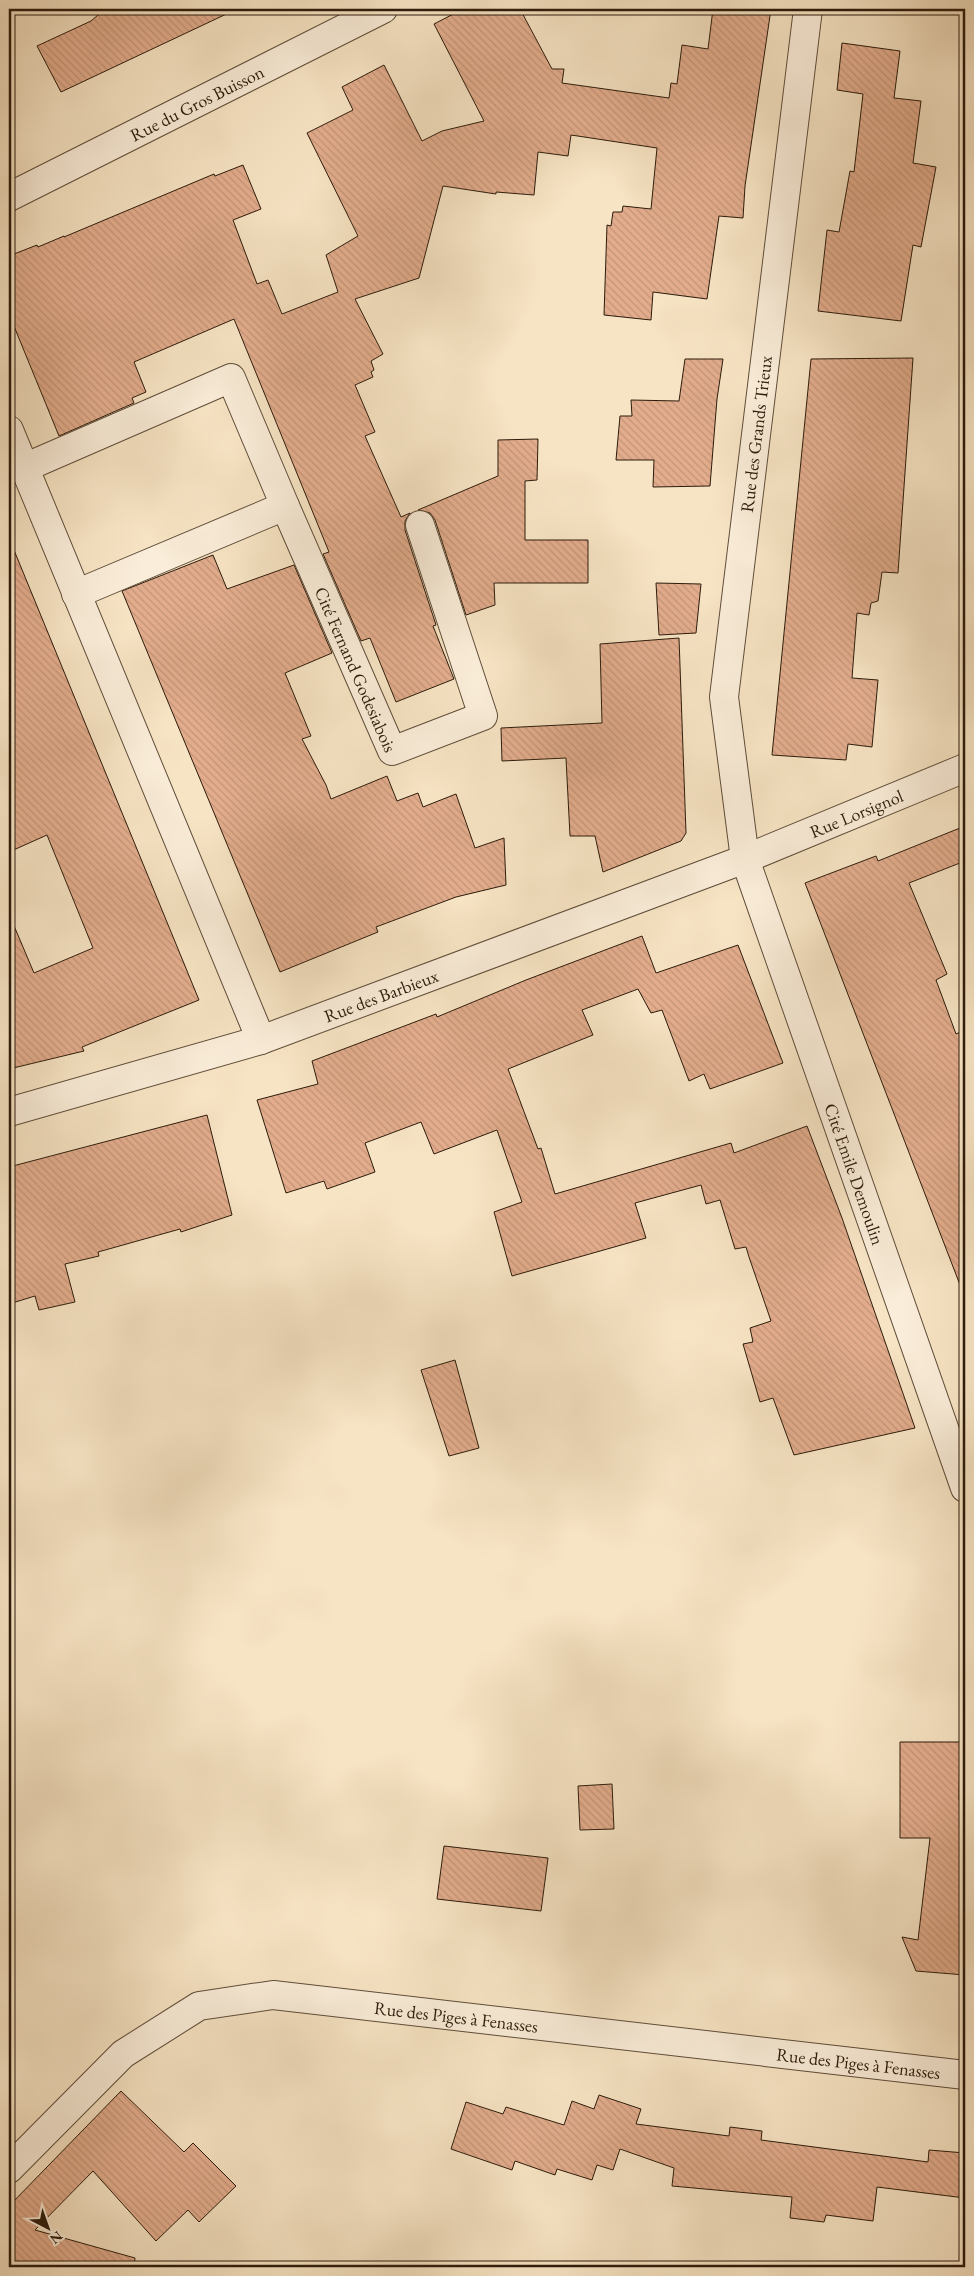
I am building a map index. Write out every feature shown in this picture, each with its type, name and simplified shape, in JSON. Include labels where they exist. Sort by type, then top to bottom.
[{"type":"street","name":"Rue du Gros Buisson","points":[[9,197],[383,9]]},
{"type":"street","name":"Rue des Grands Trieux","points":[[746,859],[724,697],[808,9]]},
{"type":"street","name":"Cité Fernand Godesiabois","points":[[24,468],[231,378],[392,751],[483,716],[420,525]]},
{"type":"street","points":[[9,430],[260,1040]]},
{"type":"street","points":[[76,594],[285,506]]},
{"type":"street","name":"Rue Lorsignol","points":[[746,859],[965,768]]},
{"type":"street","name":"Rue des Barbieux","points":[[9,1112],[260,1040],[746,859]]},
{"type":"street","name":"Cité Emile Demoulin","points":[[746,859],[965,1488]]},
{"type":"street","name":"Rue des Piges à Fenasses","points":[[9,2169],[123,2054],[199,2006],[273,1995],[965,2075]]},
{"type":"building","points":[[105,9],[237,9],[61,92],[37,46],[91,21]]},
{"type":"building","points":[[463,9],[520,9],[552,69],[564,69],[562,83],[669,98],[671,83],[677,84],[682,45],[708,49],[713,9],[771,9],[745,186],[743,218],[719,216],[707,299],[653,292],[651,320],[604,315],[607,225],[611,226],[613,212],[622,212],[623,206],[651,209],[657,148],[571,135],[568,156],[538,152],[534,195],[496,192],[496,194],[443,186],[419,278],[355,299],[383,354],[371,361],[374,370],[371,372],[373,377],[355,385],[375,432],[365,436],[401,517],[410,513],[405,521],[405,530],[436,625],[433,626],[454,679],[396,702],[370,638],[361,641],[323,554],[329,552],[234,319],[134,362],[146,392],[132,398],[134,403],[59,436],[9,314],[9,256],[64,237],[214,174],[215,176],[243,165],[261,209],[233,220],[257,284],[268,280],[282,314],[338,292],[326,255],[358,236],[307,133],[353,110],[342,87],[384,65],[422,141],[442,131],[484,121],[434,24]]},
{"type":"building","points":[[842,43],[900,51],[894,98],[921,101],[913,163],[936,167],[921,247],[913,245],[901,321],[818,311],[827,230],[839,232],[850,171],[854,172],[863,94],[837,90]]},
{"type":"building","points":[[913,358],[898,573],[882,572],[878,601],[871,603],[869,615],[857,613],[852,678],[878,680],[872,747],[848,744],[846,760],[772,755],[811,359]]},
{"type":"building","points":[[685,359],[723,359],[717,399],[710,486],[653,487],[654,460],[616,460],[620,416],[632,416],[631,400],[679,401]]},
{"type":"building","points":[[538,439],[537,480],[525,481],[525,540],[588,540],[588,583],[494,583],[495,605],[466,615],[435,520],[430,513],[418,510],[498,476],[498,440]]},
{"type":"building","points":[[9,538],[199,1000],[82,1047],[84,1051],[9,1069],[9,914],[34,973],[93,948],[47,835],[9,852]]},
{"type":"building","points":[[213,555],[227,589],[294,565],[332,653],[285,673],[311,736],[302,739],[326,785],[331,799],[387,776],[397,801],[418,793],[423,807],[456,794],[475,848],[504,838],[506,885],[456,897],[376,927],[378,932],[280,972],[122,591]]},
{"type":"building","points":[[656,583],[701,584],[696,633],[659,635]]},
{"type":"building","points":[[679,638],[686,833],[681,841],[603,872],[595,836],[570,836],[566,758],[502,761],[501,728],[602,723],[600,644]]},
{"type":"building","points":[[965,826],[965,861],[909,883],[947,974],[936,980],[956,1034],[965,1030],[965,1289],[962,1290],[805,883],[876,856],[878,861]]},
{"type":"building","points":[[642,936],[656,973],[738,945],[783,1063],[710,1089],[704,1074],[689,1081],[662,1010],[651,1013],[638,989],[582,1010],[593,1035],[508,1069],[538,1149],[541,1148],[555,1194],[731,1143],[734,1153],[807,1126],[842,1218],[915,1428],[794,1455],[773,1398],[760,1402],[743,1344],[753,1342],[750,1328],[771,1321],[746,1247],[735,1249],[720,1200],[706,1204],[701,1185],[635,1203],[646,1238],[512,1276],[494,1212],[522,1202],[497,1130],[434,1154],[421,1122],[365,1143],[375,1172],[327,1189],[324,1181],[286,1193],[257,1100],[318,1084],[312,1061],[436,1014],[437,1017],[526,980]]},
{"type":"building","points":[[207,1115],[232,1215],[181,1232],[180,1229],[98,1252],[99,1256],[65,1264],[75,1302],[39,1310],[35,1296],[9,1304],[9,1167]]},
{"type":"building","points":[[455,1360],[479,1448],[449,1456],[421,1370]]},
{"type":"building","points":[[900,1742],[960,1742],[959,1800],[965,1800],[965,1975],[916,1971],[902,1937],[918,1940],[930,1838],[900,1838]]},
{"type":"building","points":[[612,1784],[614,1829],[580,1830],[578,1786]]},
{"type":"building","points":[[444,1846],[548,1858],[541,1911],[437,1899]]},
{"type":"building","points":[[121,2091],[184,2152],[193,2143],[236,2186],[199,2222],[188,2210],[156,2241],[93,2171],[35,2230],[135,2258],[134,2267],[9,2267],[9,2206]]},
{"type":"building","points":[[599,2095],[641,2109],[636,2124],[729,2136],[730,2127],[762,2131],[761,2140],[928,2162],[929,2150],[965,2153],[965,2198],[877,2187],[873,2221],[826,2215],[824,2222],[790,2218],[792,2197],[672,2186],[674,2168],[620,2149],[613,2170],[597,2165],[592,2180],[557,2169],[555,2175],[515,2161],[512,2170],[451,2149],[466,2102],[503,2114],[506,2107],[564,2125],[572,2101],[594,2109]]}]
